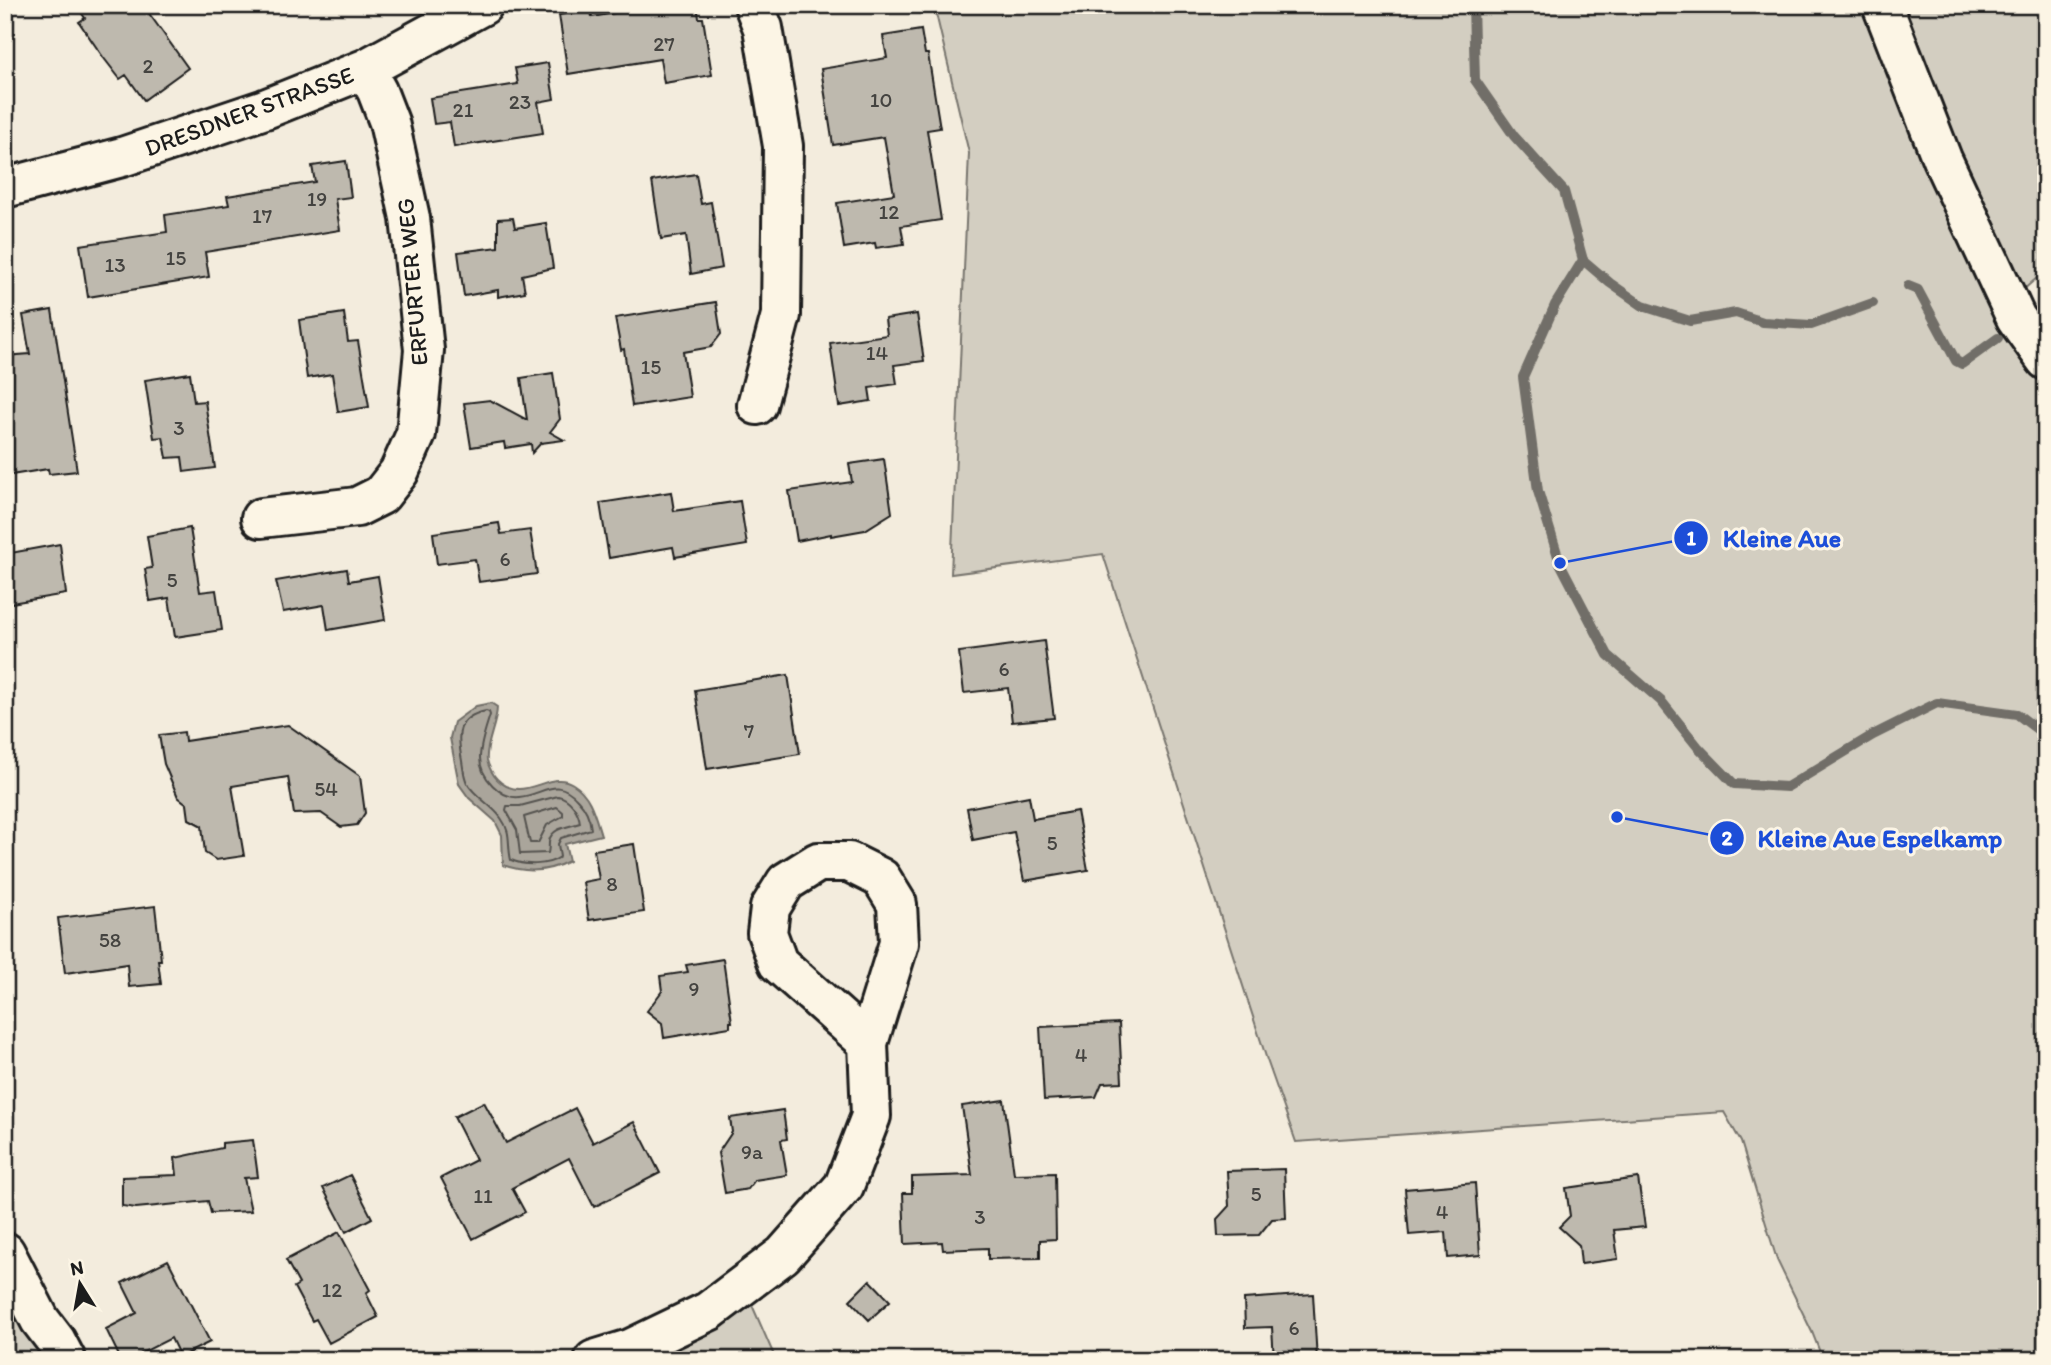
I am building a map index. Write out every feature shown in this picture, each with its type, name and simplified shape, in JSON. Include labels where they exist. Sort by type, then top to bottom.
[{"type":"street","name":"DRESDNER STRASSE","points":[[5,188],[148,148],[264,108],[365,69],[482,5]]},
{"type":"street","points":[[754,5],[763,29],[783,146],[781,315],[757,405]]},
{"type":"street","points":[[1882,5],[1942,159],[2016,318],[2046,360]]},
{"type":"street","name":"ERFURTER WEG","points":[[261,518],[357,507],[381,495],[399,472],[416,434],[424,351],[410,218],[389,122],[365,69]]},
{"type":"street","points":[[594,1360],[630,1349],[709,1311],[783,1255],[844,1186],[871,1116],[868,1043],[899,943],[897,904],[881,878],[849,862],[818,862],[786,882],[770,908],[767,933],[778,963],[868,1043]]},
{"type":"street","points":[[5,1252],[40,1320],[66,1360]]},
{"type":"shaded area","points":[[934,5],[2046,5],[2046,270],[2022,291],[2046,331],[2046,1360],[1823,1360],[1777,1260],[1741,1142],[1724,1112],[1296,1142],[1103,554],[951,574],[969,153]]},
{"type":"shaded area","points":[[5,1286],[42,1360],[5,1360]]},
{"type":"shaded area","points":[[752,1305],[776,1360],[623,1360],[633,1356]]},
{"type":"water","points":[[491,703],[497,707],[487,760],[497,779],[516,789],[564,780],[579,789],[592,806],[601,835],[565,844],[569,861],[536,870],[503,865],[502,835],[495,821],[469,798],[459,784],[450,738],[454,722],[476,706]]},
{"type":"building","points":[[76,5],[143,5],[188,68],[144,100],[126,75],[120,79],[103,57],[79,22],[85,18]]},
{"type":"building","points":[[660,5],[697,5],[699,18],[703,18],[712,75],[664,83],[660,59],[568,74],[559,15],[591,10],[592,17]]},
{"type":"building","points":[[921,30],[925,54],[928,54],[940,128],[927,130],[941,220],[901,226],[904,244],[876,248],[875,243],[844,248],[837,203],[894,194],[884,137],[833,145],[821,69],[887,58],[883,36]]},
{"type":"building","points":[[548,63],[554,99],[538,102],[543,133],[454,147],[450,122],[434,124],[430,98],[518,84],[515,68]]},
{"type":"building","points":[[346,161],[351,197],[335,199],[340,230],[205,252],[209,277],[88,297],[80,245],[167,232],[165,215],[229,205],[227,196],[315,182],[312,166]]},
{"type":"building","points":[[696,174],[701,204],[711,202],[722,268],[691,274],[686,235],[661,239],[652,181]]},
{"type":"building","points":[[513,218],[515,228],[546,223],[553,268],[522,275],[525,292],[498,297],[498,290],[464,296],[458,252],[498,247],[498,219]]},
{"type":"building","points":[[716,302],[721,334],[711,347],[683,352],[690,397],[632,406],[624,349],[621,350],[615,318]]},
{"type":"building","points":[[52,310],[77,471],[49,474],[48,469],[5,476],[5,356],[30,354],[23,315]]},
{"type":"building","points":[[344,313],[348,342],[358,341],[369,407],[338,412],[332,374],[307,378],[299,320]]},
{"type":"building","points":[[917,314],[924,361],[894,365],[897,384],[869,388],[871,401],[839,406],[830,343],[887,335],[885,319]]},
{"type":"building","points":[[190,373],[194,402],[205,401],[215,468],[184,472],[182,457],[167,458],[163,437],[154,438],[145,380]]},
{"type":"building","points":[[553,373],[560,419],[550,432],[564,440],[541,443],[532,453],[531,444],[505,448],[504,442],[471,447],[464,403],[490,400],[527,420],[521,378]]},
{"type":"building","points":[[884,459],[892,513],[865,530],[797,541],[789,491],[852,482],[849,464]]},
{"type":"building","points":[[671,492],[674,511],[740,501],[747,545],[675,557],[673,547],[609,558],[600,503]]},
{"type":"building","points":[[499,523],[501,534],[530,530],[537,574],[479,582],[475,559],[437,564],[433,533]]},
{"type":"building","points":[[190,528],[200,592],[216,590],[222,630],[175,637],[169,598],[150,601],[145,569],[152,568],[147,536]]},
{"type":"building","points":[[60,544],[66,594],[5,604],[5,554]]},
{"type":"building","points":[[347,569],[349,581],[378,576],[385,620],[328,630],[324,605],[283,612],[276,581]]},
{"type":"building","points":[[1044,641],[1054,718],[1012,722],[1008,688],[964,693],[959,652]]},
{"type":"building","points":[[788,675],[800,754],[707,769],[695,690]]},
{"type":"building","points":[[288,725],[360,776],[365,813],[357,825],[341,827],[321,813],[294,814],[288,777],[232,786],[244,856],[216,860],[205,853],[202,826],[189,819],[187,804],[178,797],[164,764],[159,735],[184,732],[185,741]]},
{"type":"building","points":[[1029,796],[1033,819],[1077,811],[1088,870],[1024,881],[1014,832],[973,840],[967,808]]},
{"type":"building","points":[[634,844],[644,912],[589,920],[583,882],[599,879],[594,850]]},
{"type":"building","points":[[155,906],[161,984],[129,987],[127,964],[65,973],[58,918]]},
{"type":"building","points":[[723,959],[732,1022],[730,1027],[664,1038],[662,1023],[647,1011],[662,991],[660,976],[688,972],[686,965]]},
{"type":"building","points":[[1119,1023],[1122,1082],[1102,1083],[1096,1097],[1044,1100],[1040,1027]]},
{"type":"building","points":[[1004,1100],[1014,1174],[1055,1173],[1056,1239],[1040,1240],[1040,1258],[988,1259],[988,1248],[943,1250],[942,1242],[905,1244],[903,1193],[912,1193],[912,1177],[972,1175],[962,1106]]},
{"type":"building","points":[[484,1102],[506,1143],[575,1108],[593,1143],[634,1122],[660,1173],[594,1207],[569,1158],[512,1188],[525,1212],[473,1239],[441,1178],[476,1160],[454,1117]]},
{"type":"building","points":[[783,1110],[787,1139],[781,1140],[787,1175],[755,1180],[748,1189],[725,1193],[718,1153],[732,1132],[730,1118]]},
{"type":"building","points":[[253,1140],[258,1177],[244,1178],[251,1211],[211,1213],[208,1201],[136,1208],[122,1206],[122,1177],[177,1175],[175,1158],[222,1148],[222,1143]]},
{"type":"building","points":[[1284,1169],[1286,1218],[1272,1219],[1259,1235],[1218,1236],[1217,1219],[1229,1206],[1227,1171]]},
{"type":"building","points":[[350,1175],[372,1218],[346,1232],[323,1188]]},
{"type":"building","points":[[1638,1178],[1645,1227],[1614,1230],[1618,1259],[1581,1264],[1579,1245],[1559,1227],[1570,1216],[1566,1188]]},
{"type":"building","points":[[1475,1183],[1480,1255],[1448,1258],[1446,1232],[1409,1235],[1405,1189]]},
{"type":"building","points":[[339,1232],[370,1290],[366,1293],[378,1317],[329,1343],[316,1319],[312,1321],[294,1287],[299,1284],[286,1260]]},
{"type":"building","points":[[168,1260],[210,1342],[180,1357],[171,1338],[128,1360],[121,1360],[106,1329],[137,1313],[122,1283]]},
{"type":"building","points":[[870,1280],[890,1301],[869,1320],[850,1300]]},
{"type":"building","points":[[1313,1294],[1317,1360],[1274,1360],[1272,1327],[1245,1328],[1244,1299]]},
{"type":"waterway","points":[[1473,5],[1475,80],[1514,136],[1564,191],[1583,260],[1555,305],[1523,377],[1538,491],[1560,563],[1608,655],[1661,701],[1698,747],[1734,784],[1787,787],[1873,735],[1937,703],[2017,714],[2046,736]]},
{"type":"waterway","points":[[1583,260],[1643,306],[1690,321],[1736,313],[1763,322],[1811,325],[1873,303]]},
{"type":"waterway","points":[[1908,286],[1918,290],[1956,361],[1962,364],[1998,338]]},
{"type":"place","name":"Kleine Aue","points":[[1560,563]]},
{"type":"place","name":"Kleine Aue Espelkamp","points":[[1617,817]]}]
